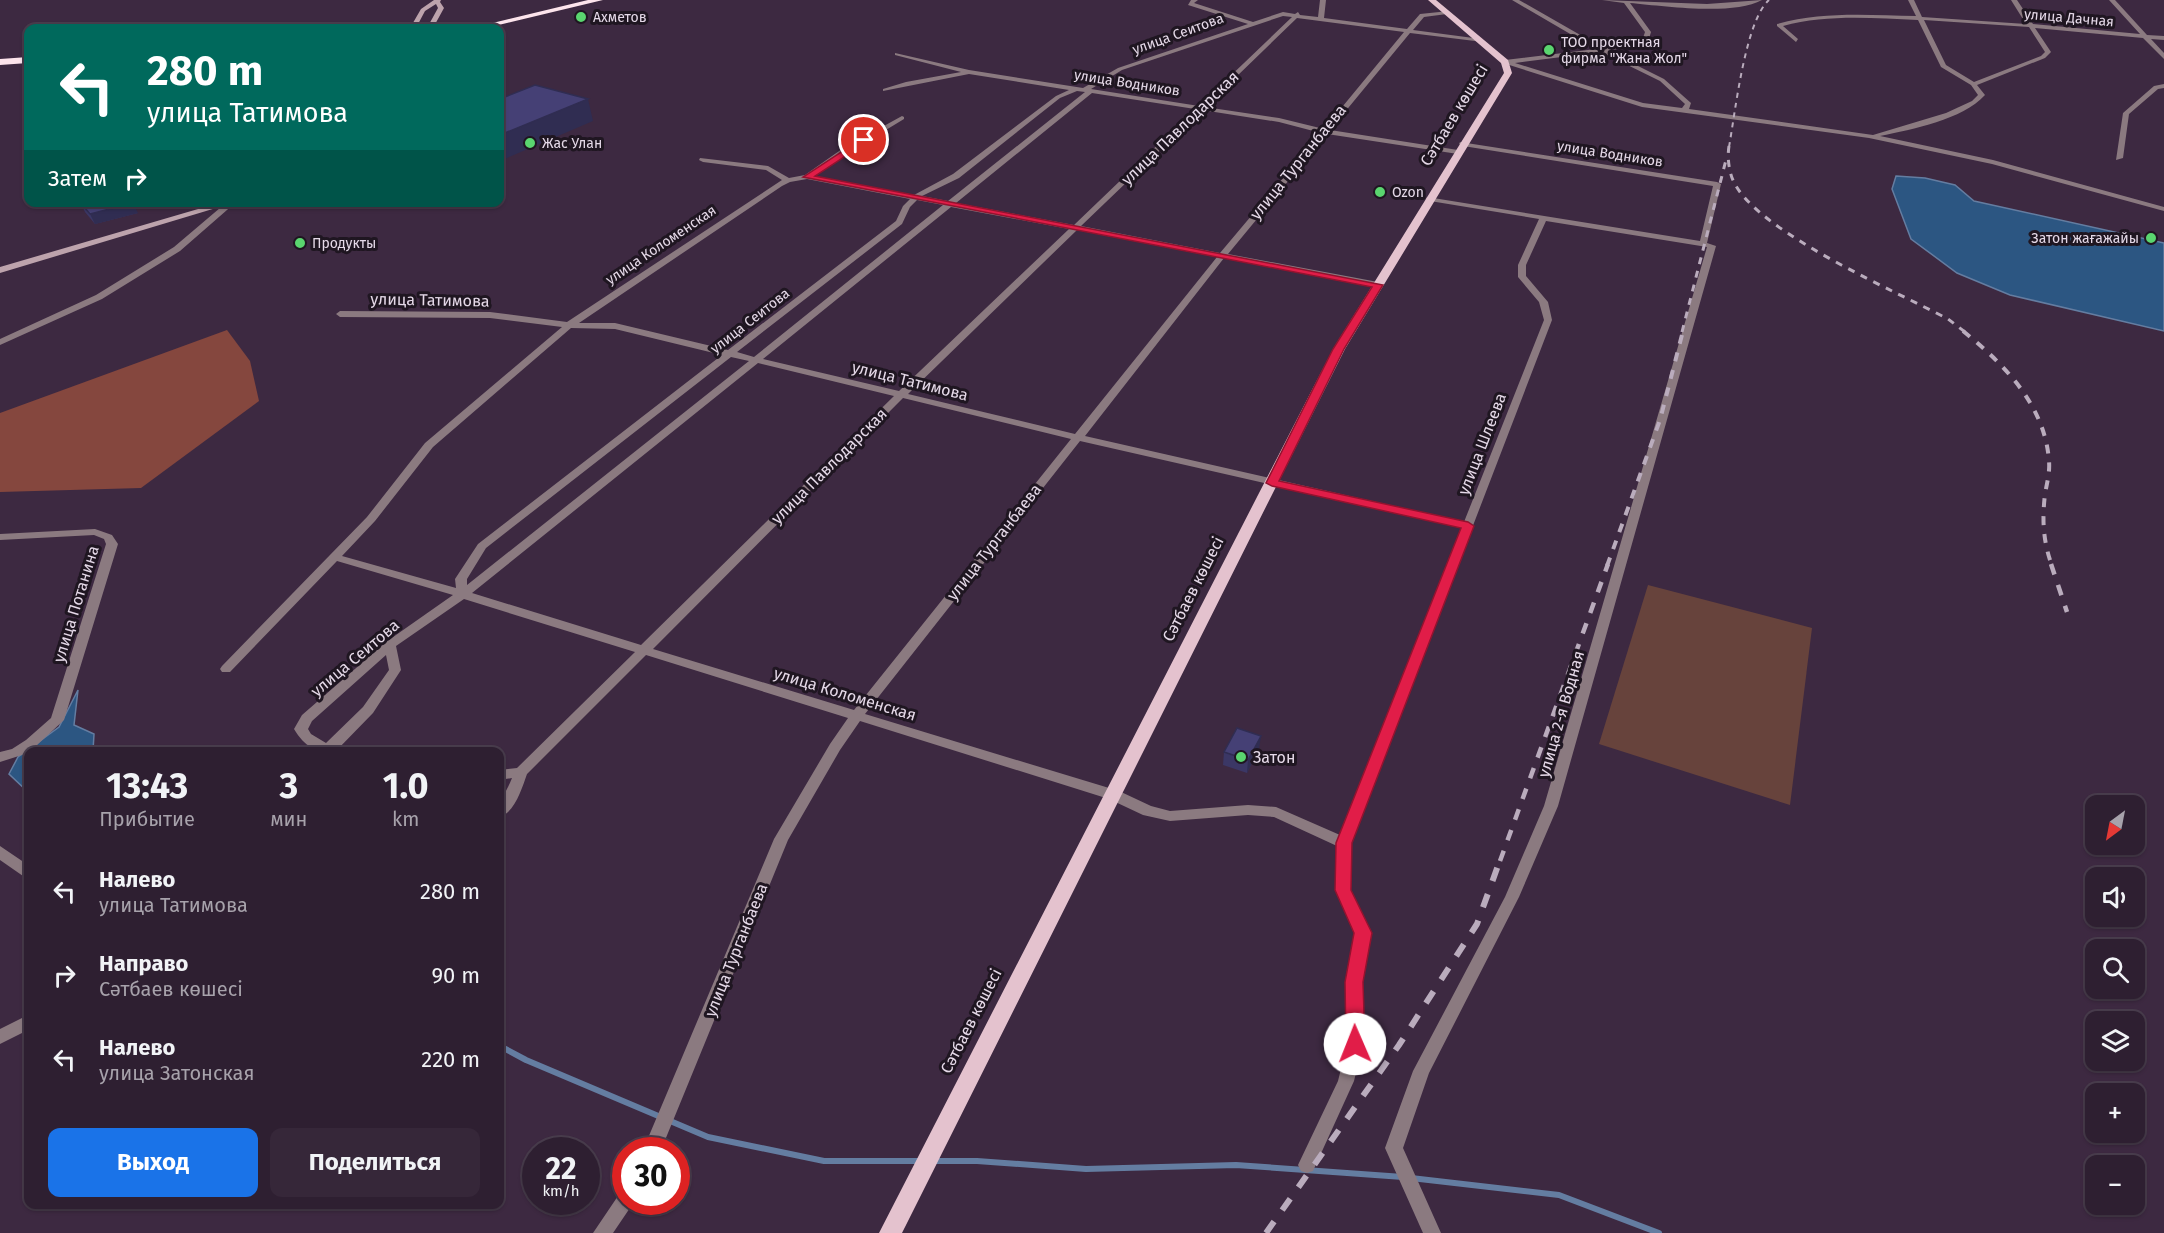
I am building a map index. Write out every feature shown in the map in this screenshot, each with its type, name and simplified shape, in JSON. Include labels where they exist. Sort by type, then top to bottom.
[{"type":"highway","points":[[494,24],[599,0]]},
{"type":"highway","points":[[0,62],[24,60]]},
{"type":"main road","name":"Сәтбаев көшесі","points":[[890,1233],[931,1148],[1114,795],[1339,349],[1508,73],[1505,62],[1432,0]]},
{"type":"main road","points":[[415,24],[423,10],[437,1],[441,8],[432,24]]},
{"type":"main road","points":[[0,270],[218,207]]},
{"type":"street","points":[[1195,0],[1190,4],[1251,23]]},
{"type":"street","points":[[1321,18],[1323,0]]},
{"type":"street","points":[[1515,0],[1602,51],[1662,80],[1689,104],[1683,112]]},
{"type":"street","points":[[1605,0],[1719,6],[1744,5],[1759,0]]},
{"type":"street","points":[[1505,62],[1602,51],[1646,42],[1648,32],[1625,0]]},
{"type":"street","points":[[1869,136],[1909,128],[1962,108],[1982,95],[1973,84],[1943,66],[1911,0]]},
{"type":"street","points":[[1973,84],[2043,57],[2048,52],[2014,0]]},
{"type":"street","points":[[2112,0],[2164,57]]},
{"type":"street","name":"улица Турганбаева","points":[[658,1137],[781,839],[857,715],[1323,131],[1422,15],[1447,12]]},
{"type":"street","name":"улица Сеитова","points":[[322,747],[306,737],[302,729],[307,718],[390,645],[462,594],[758,360],[951,203],[1083,90],[1120,69],[1276,15],[1298,14],[1481,41]]},
{"type":"street","name":"улица Павлодарская","points":[[504,806],[513,794],[521,772],[901,395],[1298,14]]},
{"type":"street","name":"улица Дачная","points":[[1796,40],[1779,25],[1826,18],[1920,18],[2164,38]]},
{"type":"street","name":"улица Водников","points":[[897,54],[969,72],[1279,120],[1323,131],[1717,184]]},
{"type":"street","points":[[1505,62],[1642,105],[1869,136],[1993,162],[2164,209]]},
{"type":"street","name":"улица Водников","points":[[885,90],[901,84],[947,80],[969,72]]},
{"type":"street","points":[[2119,158],[2126,112],[2156,87],[2164,86]]},
{"type":"street","name":"улица Сеитова","points":[[462,594],[461,579],[482,546],[899,222],[907,207],[917,196],[957,176],[1058,97],[1083,90]]},
{"type":"street","name":"улица Коломенская","points":[[225,669],[371,519],[429,445],[568,325],[788,180],[807,177],[845,151],[902,118]]},
{"type":"street","points":[[703,160],[768,168],[788,180]]},
{"type":"street","points":[[807,177],[1378,285]]},
{"type":"street","name":"улица 2-я Водная","points":[[1432,1233],[1394,1148],[1421,1071],[1512,897],[1551,806],[1712,246],[1703,244],[1717,184]]},
{"type":"street","points":[[1430,199],[1703,244]]},
{"type":"street","points":[[2142,202],[2164,199]]},
{"type":"street","points":[[0,342],[99,297],[177,249],[227,207]]},
{"type":"street","name":"улица Шлеева","points":[[1307,1165],[1346,1081],[1355,1044],[1354,982],[1363,933],[1343,890],[1344,843],[1548,320],[1549,311],[1545,302],[1522,276],[1522,266],[1543,219]]},
{"type":"street","name":"улица Татимова","points":[[340,314],[500,315],[568,325],[615,326],[1272,483],[1468,526]]},
{"type":"street","name":"улица Потанина","points":[[0,537],[94,532],[108,537],[112,544],[57,720],[25,747]]},
{"type":"street","name":"улица Коломенская","points":[[334,557],[462,594],[1114,795],[1148,811],[1170,816],[1248,810],[1276,812],[1344,843]]},
{"type":"street","points":[[332,747],[368,710],[395,670],[390,645]]},
{"type":"street","name":"улица Потанина","points":[[0,757],[24,748]]},
{"type":"street","points":[[504,774],[521,772]]},
{"type":"street","points":[[0,852],[24,869]]},
{"type":"street","points":[[0,1036],[24,1024]]},
{"type":"street","points":[[602,1233],[615,1215]]},
{"type":"shaded area","points":[[227,330],[250,361],[259,401],[141,488],[0,492],[0,413]]},
{"type":"shaded area","points":[[1648,585],[1812,628],[1790,805],[1599,744]]},
{"type":"water","points":[[1896,176],[1925,178],[1955,185],[1974,201],[2164,243],[2164,331],[2010,295],[1957,273],[1911,239],[1892,189]]},
{"type":"water","points":[[78,690],[74,725],[94,734],[93,747],[32,747],[59,727]]},
{"type":"water","points":[[24,753],[24,788],[9,774],[18,757]]},
{"type":"building","points":[[535,85],[588,99],[504,133],[504,97]]},
{"type":"building","points":[[84,207],[117,207],[90,214]]},
{"type":"building","points":[[1237,728],[1261,736],[1248,760],[1224,752]]},
{"type":"waterway","points":[[504,1048],[526,1060],[708,1137],[824,1161],[921,1161]]},
{"type":"waterway","points":[[932,1161],[977,1161],[1086,1169],[1236,1165],[1403,1177]]},
{"type":"waterway","points":[[1411,1178],[1559,1195],[1659,1233]]},
{"type":"railway","points":[[1729,147],[1747,47],[1753,27],[1769,0]]},
{"type":"railway","points":[[1729,146],[1729,166],[1736,186],[1751,205],[1774,224],[1865,278],[1948,319],[1965,332]]},
{"type":"railway","points":[[1682,332],[1727,156]]},
{"type":"railway","points":[[1607,566],[1660,420],[1683,331]]},
{"type":"railway","points":[[1963,331],[1993,357],[2020,387],[2040,422],[2049,461],[2044,522],[2045,539],[2052,566]]},
{"type":"railway","points":[[1500,861],[1608,564]]},
{"type":"railway","points":[[2051,564],[2067,612]]},
{"type":"railway","points":[[1266,1233],[1399,1045],[1477,924],[1500,860]]},
{"type":"place","name":"Ахметов","points":[[581,17]]},
{"type":"place","name":"ТОО проектная фирма \"Жана Жол\"","points":[[1549,50]]},
{"type":"place","name":"Жас Улан","points":[[530,143]]},
{"type":"place","name":"Ozon","points":[[1380,192]]},
{"type":"place","name":"Затон жағажайы","points":[[2151,238]]},
{"type":"place","name":"Продукты","points":[[300,243]]},
{"type":"place","name":"Затон","points":[[1241,757]]},
{"type":"route","points":[[864,140],[807,177],[1378,285],[1339,349],[1272,483],[1468,526],[1344,843],[1343,890],[1363,933],[1354,982],[1355,1044]]}]
